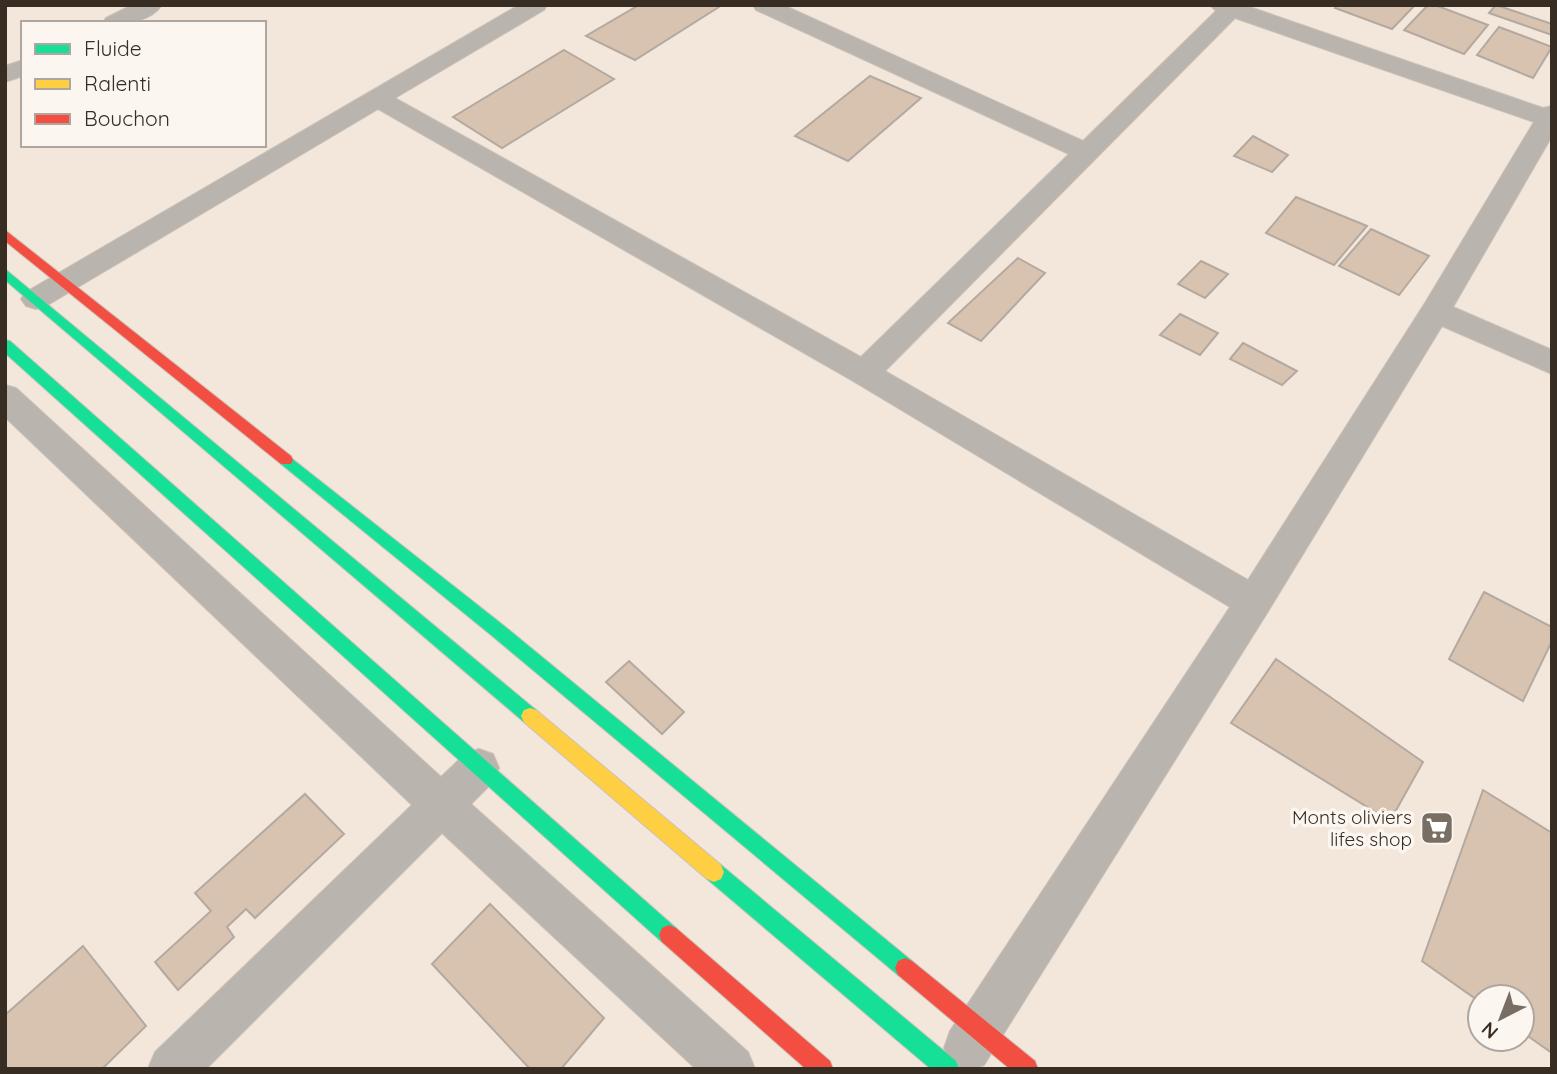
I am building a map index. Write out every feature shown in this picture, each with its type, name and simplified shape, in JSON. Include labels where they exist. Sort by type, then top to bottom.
[{"type":"main road","points":[[5,234],[497,631],[1027,1069]]},
{"type":"main road","points":[[5,273],[948,1069]]},
{"type":"main road","points":[[5,345],[479,768],[822,1069]]},
{"type":"street","points":[[118,21],[151,5]]},
{"type":"street","points":[[36,299],[536,5]]},
{"type":"street","points":[[764,5],[1086,152]]},
{"type":"street","points":[[864,373],[1086,152],[1226,7],[1551,118],[1436,311],[1254,602],[954,1069]]},
{"type":"street","points":[[5,75],[21,68]]},
{"type":"street","points":[[378,99],[864,373],[1254,602]]},
{"type":"street","points":[[1436,311],[1552,363]]},
{"type":"street","points":[[5,397],[441,805],[731,1069]]},
{"type":"street","points":[[172,1069],[479,768]]},
{"type":"building","points":[[639,5],[722,5],[635,60],[586,36]]},
{"type":"building","points":[[1337,5],[1415,5],[1392,29],[1335,8]]},
{"type":"building","points":[[1428,5],[1435,5],[1488,25],[1464,54],[1404,30]]},
{"type":"building","points":[[1496,5],[1552,24],[1552,35],[1489,13]]},
{"type":"building","points":[[1499,27],[1552,47],[1533,78],[1477,55]]},
{"type":"building","points":[[564,50],[614,79],[502,148],[453,117]]},
{"type":"building","points":[[870,76],[921,98],[848,161],[795,136]]},
{"type":"building","points":[[1253,136],[1288,155],[1272,172],[1234,156]]},
{"type":"building","points":[[1296,197],[1367,226],[1334,265],[1266,233]]},
{"type":"building","points":[[1371,229],[1429,256],[1399,295],[1339,266]]},
{"type":"building","points":[[1018,258],[1045,273],[981,341],[948,323]]},
{"type":"building","points":[[1201,261],[1228,274],[1205,298],[1178,284]]},
{"type":"building","points":[[1180,314],[1218,333],[1200,355],[1160,335]]},
{"type":"building","points":[[1243,343],[1297,371],[1282,385],[1230,359]]},
{"type":"building","points":[[1484,592],[1552,627],[1552,641],[1523,701],[1449,659]]},
{"type":"building","points":[[1276,659],[1423,762],[1390,821],[1231,723]]},
{"type":"building","points":[[629,661],[684,712],[662,734],[606,682]]},
{"type":"building","points":[[1483,790],[1552,833],[1552,1053],[1536,1042],[1536,983],[1466,983],[1466,992],[1422,961]]},
{"type":"building","points":[[305,794],[344,834],[255,918],[246,909],[227,927],[234,937],[178,990],[155,962],[211,911],[195,893]]},
{"type":"building","points":[[490,904],[604,1018],[561,1069],[530,1069],[432,964]]},
{"type":"building","points":[[83,946],[146,1026],[102,1069],[5,1069],[5,1015]]},
{"type":"traffic: fast","points":[[5,273],[530,716]]},
{"type":"traffic: fast","points":[[5,345],[669,935]]},
{"type":"traffic: fast","points":[[286,460],[497,630],[905,968]]},
{"type":"traffic: fast","points":[[714,872],[948,1069]]},
{"type":"traffic: slow","points":[[530,716],[714,872]]},
{"type":"traffic: jam","points":[[5,234],[286,460]]},
{"type":"traffic: jam","points":[[669,935],[822,1069]]},
{"type":"traffic: jam","points":[[905,968],[1027,1069]]},
{"type":"place","name":"Monts oliviers lifes shop","points":[[1437,828]]}]
